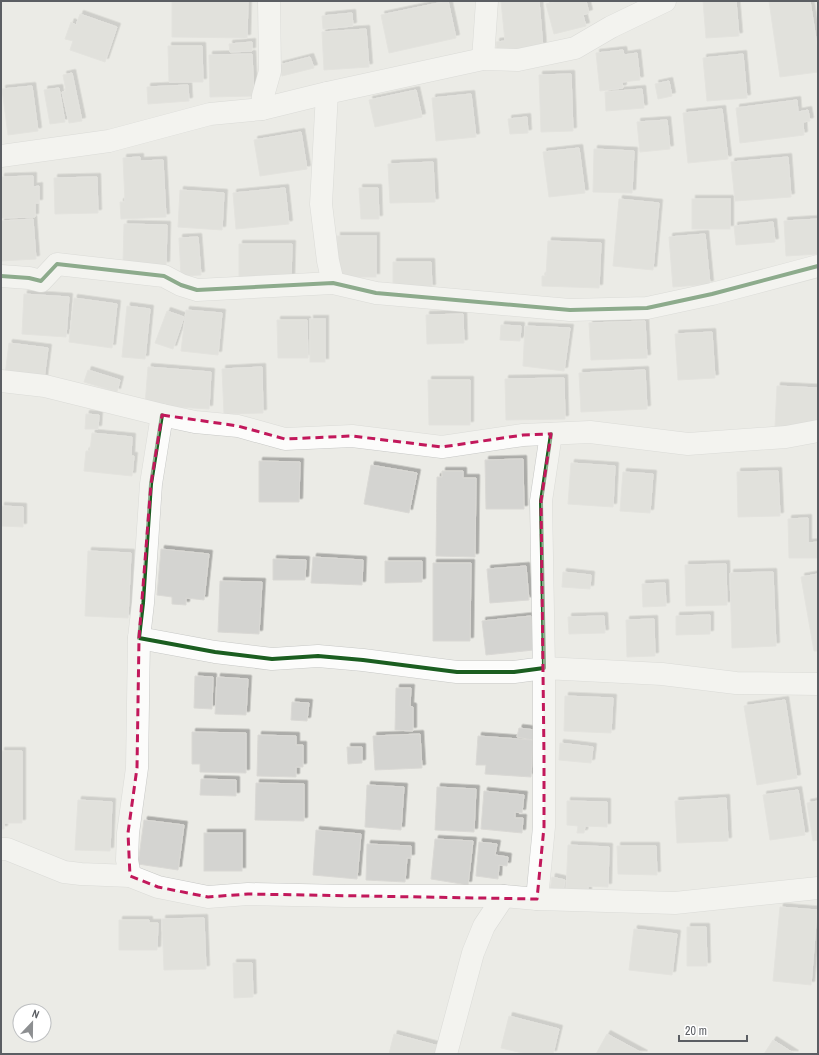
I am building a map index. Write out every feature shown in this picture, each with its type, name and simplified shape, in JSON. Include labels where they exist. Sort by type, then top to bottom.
[{"type":"street","points":[[262,110],[263,96],[270,71],[269,1]]},
{"type":"street","points":[[483,59],[487,1]]},
{"type":"street","points":[[1,156],[109,141],[210,114],[262,110],[327,93],[483,59],[518,60],[574,48],[610,28],[665,1]]},
{"type":"street","points":[[327,93],[321,204],[328,261],[333,283]]},
{"type":"street","points":[[1,276],[29,278],[41,281],[57,264],[164,276],[181,285],[197,290],[333,283],[376,293],[570,310],[647,308],[712,294],[818,266]]},
{"type":"street","points":[[1,381],[45,386],[162,415],[195,422],[238,426],[285,439],[352,436],[442,447],[523,435],[590,432],[688,444],[786,437],[818,432]]},
{"type":"street","points":[[130,876],[127,860],[128,833],[137,768],[139,638],[143,603],[151,484],[162,415]]},
{"type":"street","points":[[537,899],[544,827],[544,668],[541,501],[551,434]]},
{"type":"street","points":[[139,638],[215,652],[272,659],[318,656],[457,672],[514,672],[544,668],[662,674],[736,683],[818,684]]},
{"type":"street","points":[[1,849],[7,849],[64,872],[130,876],[158,887],[208,897],[248,894],[345,896],[504,896],[537,899],[675,902],[818,888]]},
{"type":"street","points":[[451,1052],[473,953],[484,926],[504,896]]},
{"type":"highlighted area","points":[[162,415],[238,426],[285,439],[352,436],[442,447],[523,435],[551,434],[541,501],[544,827],[537,899],[248,894],[208,897],[158,887],[130,876],[128,833],[137,768],[139,638],[151,484]]},
{"type":"building","points":[[172,1],[248,1],[247,38],[172,37]]},
{"type":"building","points":[[448,1],[456,38],[389,53],[381,15]]},
{"type":"building","points":[[501,1],[539,1],[543,48],[497,52],[496,42],[505,41]]},
{"type":"building","points":[[558,1],[586,1],[589,13],[583,15],[586,26],[554,34],[546,4]]},
{"type":"building","points":[[703,1],[736,1],[739,36],[706,38]]},
{"type":"building","points":[[769,1],[810,1],[818,52],[818,72],[780,77]]},
{"type":"building","points":[[352,13],[353,26],[323,29],[322,16]]},
{"type":"building","points":[[80,14],[117,27],[105,62],[70,50],[73,41],[65,39],[71,22],[76,25]]},
{"type":"building","points":[[366,29],[369,67],[324,70],[322,32]]},
{"type":"building","points":[[252,42],[252,51],[230,52],[229,44]]},
{"type":"building","points":[[168,46],[202,46],[203,82],[169,82]]},
{"type":"building","points":[[623,50],[624,55],[637,53],[640,80],[622,82],[623,88],[600,91],[596,53]]},
{"type":"building","points":[[252,54],[254,96],[210,97],[209,55]]},
{"type":"building","points":[[743,54],[747,98],[707,101],[703,58]]},
{"type":"building","points":[[310,57],[314,68],[282,76],[279,65]]},
{"type":"building","points":[[72,73],[82,121],[69,123],[62,92],[66,91],[63,75]]},
{"type":"building","points":[[571,74],[573,131],[541,132],[539,75]]},
{"type":"building","points":[[669,81],[672,96],[658,99],[655,84]]},
{"type":"building","points":[[188,85],[189,101],[148,104],[147,87]]},
{"type":"building","points":[[32,86],[38,131],[8,135],[2,89]]},
{"type":"building","points":[[59,88],[65,122],[50,124],[44,90]]},
{"type":"building","points":[[642,89],[644,108],[606,111],[605,92]]},
{"type":"building","points":[[416,90],[422,117],[375,127],[369,100]]},
{"type":"building","points":[[471,94],[476,137],[436,141],[432,98]]},
{"type":"building","points":[[797,100],[798,112],[808,110],[810,121],[803,122],[804,135],[740,143],[736,108]]},
{"type":"building","points":[[722,109],[728,159],[688,163],[683,113]]},
{"type":"building","points":[[527,117],[528,133],[510,134],[508,119]]},
{"type":"building","points":[[667,120],[670,149],[640,152],[637,122]]},
{"type":"building","points":[[301,132],[307,169],[260,176],[254,140]]},
{"type":"building","points":[[579,148],[585,193],[549,197],[543,152]]},
{"type":"building","points":[[594,149],[634,151],[632,193],[593,192]]},
{"type":"building","points":[[140,157],[140,161],[163,160],[166,217],[121,219],[120,202],[125,202],[123,158]]},
{"type":"building","points":[[788,157],[791,197],[735,201],[731,162]]},
{"type":"building","points":[[433,162],[435,202],[390,203],[388,164]]},
{"type":"building","points":[[33,176],[33,187],[39,186],[39,203],[35,203],[35,217],[1,218],[1,177]]},
{"type":"building","points":[[97,177],[98,213],[55,214],[54,178]]},
{"type":"building","points":[[285,188],[289,224],[236,229],[233,193]]},
{"type":"building","points":[[359,188],[378,188],[379,219],[361,219]]},
{"type":"building","points":[[180,190],[224,193],[222,230],[178,227]]},
{"type":"building","points":[[619,199],[659,203],[653,270],[613,266]]},
{"type":"building","points":[[692,199],[730,199],[730,229],[692,229]]},
{"type":"building","points":[[33,219],[36,259],[1,261],[1,221]]},
{"type":"building","points":[[818,219],[818,254],[786,256],[784,221]]},
{"type":"building","points":[[773,222],[775,242],[736,245],[734,226]]},
{"type":"building","points":[[124,224],[167,225],[166,265],[123,264]]},
{"type":"building","points":[[705,234],[710,284],[673,287],[669,237]]},
{"type":"building","points":[[337,236],[376,236],[376,277],[337,277]]},
{"type":"building","points":[[198,237],[201,275],[181,276],[179,238]]},
{"type":"building","points":[[548,241],[601,243],[599,288],[542,286],[542,276],[546,276]]},
{"type":"building","points":[[239,244],[292,244],[291,281],[239,281]]},
{"type":"building","points":[[393,262],[431,262],[432,288],[393,288]]},
{"type":"building","points":[[24,294],[69,297],[66,337],[22,334]]},
{"type":"building","points":[[74,298],[117,304],[112,348],[69,342]]},
{"type":"building","points":[[127,306],[150,309],[145,359],[122,357]]},
{"type":"building","points":[[186,310],[222,313],[218,355],[181,351]]},
{"type":"building","points":[[167,311],[184,317],[173,349],[155,343]]},
{"type":"building","points":[[463,314],[464,343],[427,344],[426,315]]},
{"type":"building","points":[[310,319],[325,319],[325,362],[310,362]]},
{"type":"building","points":[[277,320],[307,320],[308,358],[278,358]]},
{"type":"building","points":[[645,321],[647,358],[591,360],[589,323]]},
{"type":"building","points":[[501,325],[521,326],[520,341],[500,340]]},
{"type":"building","points":[[525,326],[570,328],[564,371],[523,366]]},
{"type":"building","points":[[712,332],[715,378],[678,380],[675,334]]},
{"type":"building","points":[[9,343],[48,348],[44,379],[5,375]]},
{"type":"building","points":[[148,367],[211,372],[209,409],[145,405]]},
{"type":"building","points":[[262,367],[263,413],[224,414],[222,369]]},
{"type":"building","points":[[88,370],[120,380],[117,392],[84,382]]},
{"type":"building","points":[[645,370],[647,409],[581,412],[579,373]]},
{"type":"building","points":[[564,378],[565,419],[506,420],[505,379]]},
{"type":"building","points":[[428,380],[470,380],[470,425],[429,425]]},
{"type":"building","points":[[777,386],[818,388],[818,429],[775,427]]},
{"type":"building","points":[[86,414],[99,415],[98,429],[85,429]]},
{"type":"building","points":[[92,433],[132,437],[131,456],[134,456],[132,476],[84,471],[86,451],[90,451]]},
{"type":"building","points":[[523,459],[524,509],[486,509],[485,460]]},
{"type":"building","points":[[259,461],[300,462],[299,502],[259,502]]},
{"type":"building","points":[[571,463],[615,466],[613,507],[568,504]]},
{"type":"building","points":[[371,465],[417,473],[409,513],[364,504]]},
{"type":"building","points":[[442,471],[463,471],[463,478],[476,478],[475,557],[436,556],[437,477],[442,477]]},
{"type":"building","points":[[778,471],[780,516],[738,517],[737,472]]},
{"type":"building","points":[[623,472],[653,474],[650,513],[620,511]]},
{"type":"building","points":[[1,506],[23,507],[23,527],[1,526]]},
{"type":"building","points":[[808,518],[808,543],[818,542],[818,558],[789,558],[788,519]]},
{"type":"building","points":[[161,549],[209,554],[204,600],[186,598],[186,605],[172,604],[172,597],[157,595]]},
{"type":"building","points":[[88,551],[131,553],[128,618],[85,616]]},
{"type":"building","points":[[313,557],[363,560],[362,585],[311,583]]},
{"type":"building","points":[[273,559],[306,560],[305,580],[273,580]]},
{"type":"building","points":[[385,561],[422,561],[422,582],[385,583]]},
{"type":"building","points":[[433,563],[471,563],[470,641],[433,641]]},
{"type":"building","points":[[726,564],[727,605],[686,606],[685,565]]},
{"type":"building","points":[[526,566],[529,600],[490,603],[487,569]]},
{"type":"building","points":[[563,572],[591,575],[590,589],[562,587]]},
{"type":"building","points":[[773,572],[776,646],[732,648],[730,573]]},
{"type":"building","points":[[818,574],[818,651],[814,651],[801,577]]},
{"type":"building","points":[[220,581],[262,582],[259,634],[218,632]]},
{"type":"building","points":[[665,583],[666,606],[643,607],[642,584]]},
{"type":"building","points":[[710,615],[710,634],[676,635],[676,616]]},
{"type":"building","points":[[531,616],[534,650],[486,655],[482,621]]},
{"type":"building","points":[[604,616],[605,633],[569,634],[568,617]]},
{"type":"building","points":[[654,619],[655,656],[627,657],[626,620]]},
{"type":"building","points":[[195,676],[213,677],[212,709],[194,708]]},
{"type":"building","points":[[217,677],[248,679],[246,715],[215,714]]},
{"type":"building","points":[[396,688],[411,688],[410,706],[413,707],[413,731],[395,730]]},
{"type":"building","points":[[565,696],[613,698],[611,733],[564,731]]},
{"type":"building","points":[[785,700],[797,778],[757,785],[744,706]]},
{"type":"building","points":[[292,702],[309,703],[307,721],[291,720]]},
{"type":"building","points":[[519,728],[535,730],[533,740],[517,737]]},
{"type":"building","points":[[192,732],[246,733],[246,773],[200,772],[200,764],[192,764]]},
{"type":"building","points":[[420,734],[422,768],[375,770],[373,736]]},
{"type":"building","points":[[258,735],[296,736],[296,745],[303,745],[303,767],[296,767],[296,777],[257,776]]},
{"type":"building","points":[[478,736],[533,740],[531,777],[485,774],[486,765],[476,765]]},
{"type":"building","points":[[560,743],[593,747],[591,763],[559,760]]},
{"type":"building","points":[[347,747],[362,747],[362,763],[348,764]]},
{"type":"building","points":[[1,751],[22,751],[22,823],[4,823],[4,829],[1,829]]},
{"type":"building","points":[[201,779],[236,780],[236,796],[200,795]]},
{"type":"building","points":[[256,783],[304,784],[304,821],[255,820]]},
{"type":"building","points":[[367,785],[404,787],[401,830],[365,827]]},
{"type":"building","points":[[437,787],[476,789],[474,832],[435,830]]},
{"type":"building","points":[[798,790],[805,835],[770,840],[763,795]]},
{"type":"building","points":[[484,791],[524,795],[522,813],[515,812],[515,818],[523,818],[522,833],[481,829]]},
{"type":"building","points":[[726,798],[728,841],[677,843],[675,801]]},
{"type":"building","points":[[78,800],[112,802],[110,851],[75,850]]},
{"type":"building","points":[[567,801],[607,802],[607,827],[585,826],[584,833],[577,833],[578,826],[567,825]]},
{"type":"building","points":[[818,801],[818,840],[813,841],[807,803]]},
{"type":"building","points":[[144,820],[184,825],[178,870],[138,864]]},
{"type":"building","points":[[316,830],[361,834],[357,879],[313,875]]},
{"type":"building","points":[[204,833],[242,833],[242,871],[204,871]]},
{"type":"building","points":[[435,839],[473,841],[468,885],[431,879]]},
{"type":"building","points":[[479,842],[497,844],[495,855],[508,857],[507,866],[499,865],[498,879],[476,876]]},
{"type":"building","points":[[367,844],[411,846],[411,858],[407,858],[405,882],[366,880]]},
{"type":"building","points":[[568,845],[609,847],[608,887],[588,886],[588,893],[566,892]]},
{"type":"building","points":[[617,846],[656,846],[657,875],[618,874]]},
{"type":"building","points":[[552,877],[565,880],[563,892],[550,891]]},
{"type":"building","points":[[780,907],[817,910],[811,985],[773,981]]},
{"type":"building","points":[[204,918],[206,969],[164,970],[162,919]]},
{"type":"building","points":[[119,920],[149,920],[149,923],[158,923],[157,950],[119,950]]},
{"type":"building","points":[[687,927],[706,927],[707,966],[687,966]]},
{"type":"building","points":[[634,929],[677,934],[672,975],[629,970]]},
{"type":"building","points":[[233,963],[252,963],[253,997],[234,998]]},
{"type":"building","points":[[509,1016],[559,1029],[553,1054],[527,1054],[501,1048]]},
{"type":"building","points":[[394,1034],[439,1046],[437,1054],[389,1054]]},
{"type":"building","points":[[607,1034],[644,1054],[596,1054]]},
{"type":"building","points":[[773,1040],[795,1054],[764,1054]]},
{"type":"cycle path","points":[[1,276],[29,278],[41,281],[57,264],[164,276],[181,285],[197,290],[333,283],[376,293],[570,310],[647,308],[712,294],[818,266]]},
{"type":"cycle path","points":[[162,415],[151,484],[143,603],[139,638],[215,652],[272,659],[318,656],[457,672],[514,672],[544,668],[541,501],[551,434]]}]
